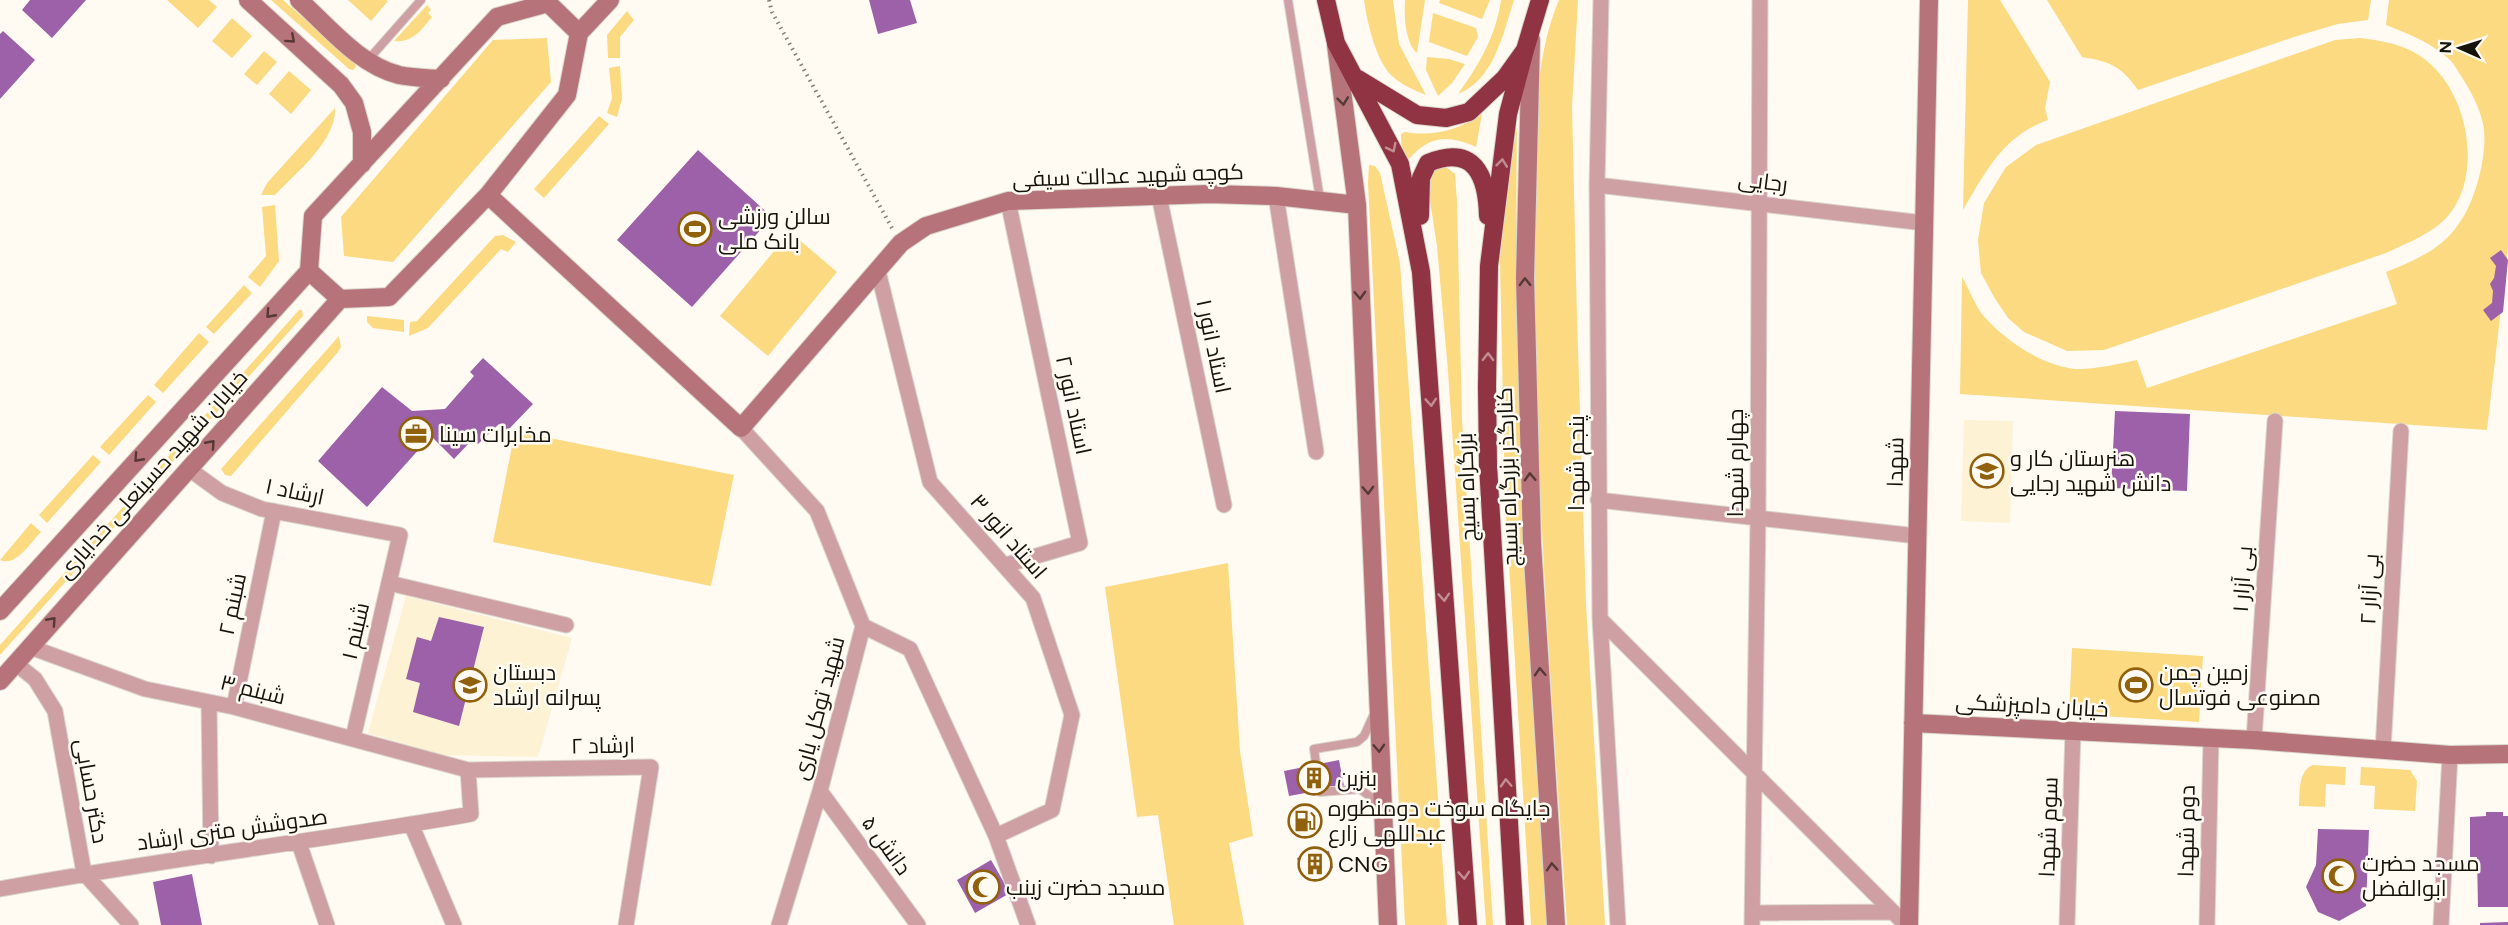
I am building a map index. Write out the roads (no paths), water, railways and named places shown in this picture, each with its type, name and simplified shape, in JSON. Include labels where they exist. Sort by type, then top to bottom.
[{"type":"highway","name":"بزرگراه بسیج","points":[[1326,0],[1336,43],[1400,164],[1421,273],[1468,925]]},
{"type":"highway","name":"بزرگراه بسیج","points":[[1515,925],[1488,465],[1489,266],[1508,114],[1540,0]]},
{"type":"highway","points":[[1356,78],[1417,115],[1446,118],[1469,112],[1487,96],[1525,50]]},
{"type":"highway","points":[[1421,273],[1419,195],[1421,178],[1428,163],[1454,156],[1466,159],[1476,166],[1483,179],[1488,208],[1489,266]]},
{"type":"street","points":[[248,0],[341,85],[354,103],[362,132],[362,164]]},
{"type":"street","points":[[299,0],[358,53],[377,66],[398,74],[441,79]]},
{"type":"street","points":[[579,33],[550,2],[497,16],[313,216],[309,271],[340,298],[389,297],[488,195],[567,95],[579,33],[610,0]]},
{"type":"street","name":"پنجم شهدا","points":[[1601,0],[1597,185],[1600,619],[1618,925]]},
{"type":"street","name":"چهارم شهدا","points":[[1752,919],[1758,517],[1760,0]]},
{"type":"street","name":"شهدا","points":[[1908,925],[1929,0]]},
{"type":"street","name":"کنارگذر بزرگراه بسیج","points":[[1532,27],[1525,278],[1526,324],[1532,543],[1556,925]]},
{"type":"street","points":[[1336,43],[1357,205],[1388,925]]},
{"type":"street","name":"رجایی","points":[[1597,185],[1924,223]]},
{"type":"street","name":"کوچه شهید عدالت سیفی","points":[[741,428],[901,243],[926,226],[1008,201],[1210,194],[1320,199],[1357,205]]},
{"type":"street","points":[[488,195],[741,428]]},
{"type":"street","name":"استاد انور ۱","points":[[1159,196],[1224,505]]},
{"type":"street","points":[[1276,196],[1316,452]]},
{"type":"street","name":"استاد انور ۲","points":[[1006,565],[1080,543],[1008,201]]},
{"type":"street","name":"خیابان شهید حسینعلی خدایاری","points":[[2,603],[309,271]]},
{"type":"street","name":"استاد انور ۳","points":[[878,271],[930,482],[1033,598],[1072,716],[1052,810],[996,836]]},
{"type":"street","name":"خیابان شهید حسینعلی خدایاری","points":[[0,681],[340,298]]},
{"type":"street","name":"بی آزار ۱","points":[[2254,740],[2275,421]]},
{"type":"street","name":"شهید توکل یاری","points":[[741,428],[817,511],[862,626],[820,791],[779,925]]},
{"type":"street","name":"بی آزار ۲","points":[[2383,750],[2401,431]]},
{"type":"street","name":"ارشاد ۱","points":[[189,469],[222,493],[274,511],[400,535]]},
{"type":"street","points":[[1598,500],[1917,536]]},
{"type":"street","name":"شبنم ۲","points":[[234,707],[274,511]]},
{"type":"street","name":"شبنم ۱","points":[[353,738],[400,535]]},
{"type":"street","points":[[389,583],[566,625]]},
{"type":"street","points":[[1600,619],[1908,925]]},
{"type":"street","points":[[862,626],[910,649],[996,836],[1028,925]]},
{"type":"street","name":"شبنم ۳","points":[[30,647],[145,688],[234,707],[468,770]]},
{"type":"street","name":"دکتر حسابی","points":[[15,663],[35,679],[55,711],[84,873],[131,925]]},
{"type":"street","points":[[209,702],[211,856]]},
{"type":"street","name":"خیابان دامپزشکی","points":[[1913,723],[2254,740],[2450,755],[2508,754]]},
{"type":"street","name":"سوم شهدا","points":[[2067,925],[2073,731]]},
{"type":"street","name":"دوم شهدا","points":[[2207,925],[2211,738]]},
{"type":"street","points":[[2441,925],[2450,755]]},
{"type":"street","name":"ارشاد ۲","points":[[468,770],[651,767],[626,925]]},
{"type":"street","name":"صدوشش متری ارشاد","points":[[0,889],[84,873],[299,843],[471,814],[468,770]]},
{"type":"street","name":"دانش ۵","points":[[820,791],[918,925]]},
{"type":"street","points":[[411,824],[454,925]]},
{"type":"street","points":[[299,843],[327,925]]},
{"type":"street","points":[[1752,919],[1893,912]]},
{"type":"lane","points":[[368,60],[421,0]]},
{"type":"lane","points":[[1288,0],[1320,199]]},
{"type":"lane","points":[[1377,707],[1364,736],[1357,742],[1314,749],[1320,792],[1360,789],[1372,798],[1383,821]]},
{"type":"place","name":"سالن ورزشی بانک ملی","points":[[695,229]]},
{"type":"place","name":"مخابرات سینا","points":[[416,434]]},
{"type":"place","name":"هنرستان کار و دانش شهید رجایی","points":[[1987,471]]},
{"type":"place","name":"دبستان پسرانه ارشاد","points":[[470,685]]},
{"type":"place","name":"زمین چمن مصنوعی فوتسال","points":[[2136,685]]},
{"type":"place","name":"بنزین","points":[[1314,778]]},
{"type":"place","name":"جایگاه سوخت دومنظوره عبداللهی زارع","points":[[1305,821]]},
{"type":"place","name":"CNG","points":[[1315,864]]},
{"type":"place","name":"مسجد حضرت ابوالفضل","points":[[2339,876]]},
{"type":"place","name":"مسجد حضرت زینب","points":[[983,887]]}]
